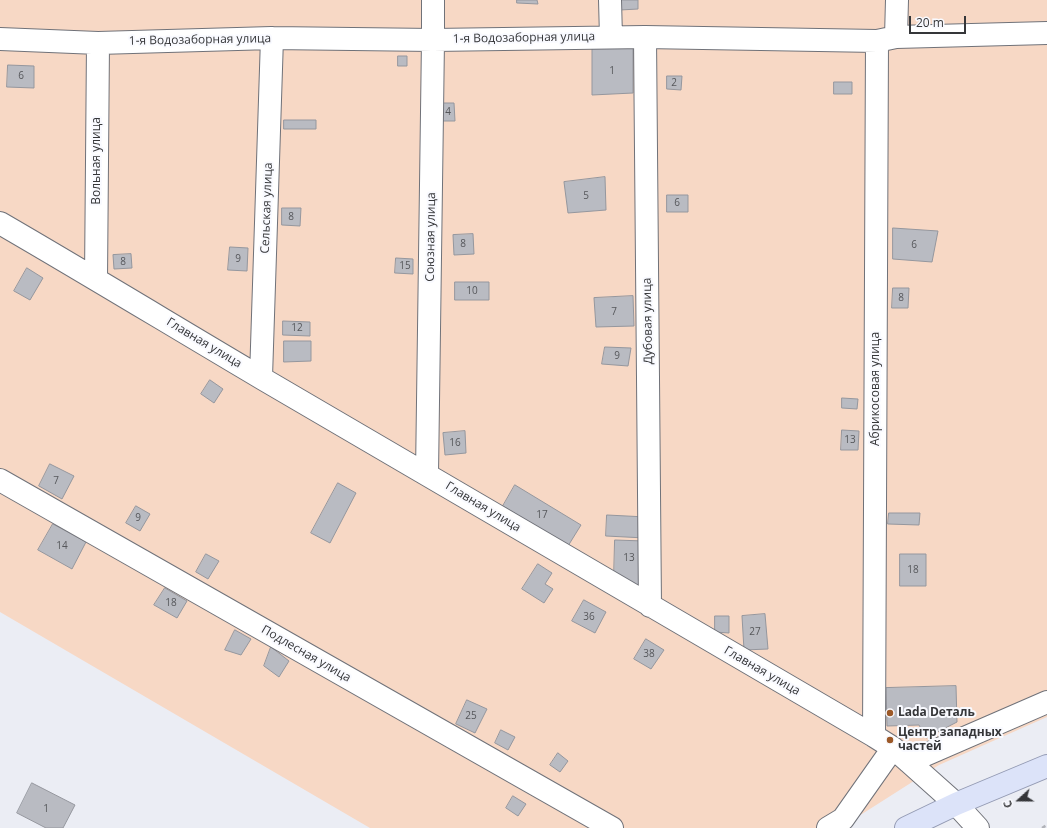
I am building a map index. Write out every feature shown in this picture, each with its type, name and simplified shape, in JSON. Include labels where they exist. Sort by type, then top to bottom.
[{"type":"main road","points":[[906,828],[956,804],[1047,766]]},
{"type":"street","name":"Союзная улица","points":[[427,474],[434,40],[433,0]]},
{"type":"street","points":[[610,0],[611,37]]},
{"type":"street","name":"Абрикосовая улица","points":[[874,736],[886,39],[897,0]]},
{"type":"street","name":"1-я Водозаборная улица","points":[[0,39],[98,43],[272,38],[434,40],[611,37],[886,39],[1047,34]]},
{"type":"street","name":"Дубовая улица","points":[[645,37],[650,606]]},
{"type":"street","name":"Сельская улица","points":[[261,377],[272,38]]},
{"type":"street","name":"Вольная улица","points":[[96,279],[98,43]]},
{"type":"street","name":"Главная улица","points":[[0,223],[650,606],[874,736],[901,755],[956,804],[978,828]]},
{"type":"street","name":"Подлесная улица","points":[[0,480],[612,828]]},
{"type":"street","points":[[828,828],[843,819],[901,755],[1047,702]]},
{"type":"path","points":[[1042,828],[1047,826]]},
{"type":"shaded area","points":[[0,0],[1047,0],[1047,717],[939,765],[840,828],[370,828],[0,612]]},
{"type":"building","points":[[517,0],[537,0],[538,4],[517,3]]},
{"type":"building","points":[[620,0],[638,0],[638,9],[620,10]]},
{"type":"building","points":[[633,48],[633,93],[592,95],[592,49]]},
{"type":"building","points":[[398,56],[407,56],[407,66],[398,66]]},
{"type":"building","points":[[8,65],[34,66],[34,88],[7,87]]},
{"type":"building","points":[[667,76],[682,76],[681,90],[667,89]]},
{"type":"building","points":[[834,82],[852,82],[852,94],[834,94]]},
{"type":"building","points":[[442,103],[454,103],[455,121],[441,121]]},
{"type":"building","points":[[284,120],[316,120],[316,129],[284,129]]},
{"type":"building","points":[[605,177],[606,210],[568,213],[564,182]]},
{"type":"building","points":[[667,195],[688,195],[688,212],[667,212]]},
{"type":"building","points":[[282,208],[301,208],[300,226],[282,225]]},
{"type":"building","points":[[893,228],[938,231],[932,262],[893,259]]},
{"type":"building","points":[[473,234],[474,254],[454,255],[453,235]]},
{"type":"building","points":[[230,247],[248,248],[247,271],[228,270]]},
{"type":"building","points":[[131,254],[132,268],[114,269],[113,255]]},
{"type":"building","points":[[396,258],[413,259],[413,274],[395,273]]},
{"type":"building","points":[[27,268],[43,278],[30,300],[14,291]]},
{"type":"building","points":[[455,282],[489,282],[489,300],[455,300]]},
{"type":"building","points":[[893,288],[909,288],[908,308],[892,308]]},
{"type":"building","points":[[633,296],[634,326],[596,327],[594,298]]},
{"type":"building","points":[[283,321],[310,322],[310,336],[283,335]]},
{"type":"building","points":[[284,341],[311,341],[311,361],[284,362]]},
{"type":"building","points":[[605,347],[631,348],[628,366],[602,364]]},
{"type":"building","points":[[210,380],[223,389],[214,403],[201,394]]},
{"type":"building","points":[[842,398],[858,399],[857,409],[842,408]]},
{"type":"building","points":[[842,430],[859,431],[858,450],[841,450]]},
{"type":"building","points":[[465,431],[466,453],[445,455],[443,433]]},
{"type":"building","points":[[50,464],[74,476],[62,499],[39,486]]},
{"type":"building","points":[[338,483],[356,493],[330,543],[311,533]]},
{"type":"building","points":[[515,485],[581,525],[568,546],[503,506]]},
{"type":"building","points":[[136,506],[150,514],[140,531],[126,523]]},
{"type":"building","points":[[889,513],[920,513],[919,525],[888,524]]},
{"type":"building","points":[[607,515],[646,517],[645,538],[606,536]]},
{"type":"building","points":[[53,524],[86,542],[72,569],[38,550]]},
{"type":"building","points":[[615,540],[644,541],[642,593],[614,574]]},
{"type":"building","points":[[206,554],[219,561],[208,579],[196,572]]},
{"type":"building","points":[[900,554],[926,554],[926,586],[900,586]]},
{"type":"building","points":[[538,564],[552,573],[545,584],[553,589],[544,603],[522,589]]},
{"type":"building","points":[[165,588],[187,601],[177,618],[154,605]]},
{"type":"building","points":[[584,600],[606,612],[595,633],[572,621]]},
{"type":"building","points":[[765,614],[768,649],[744,650],[742,616]]},
{"type":"building","points":[[715,616],[729,616],[729,633],[715,632]]},
{"type":"building","points":[[235,630],[251,639],[241,655],[225,650]]},
{"type":"building","points":[[646,639],[664,650],[651,669],[634,659]]},
{"type":"building","points":[[271,647],[289,661],[279,677],[264,666]]},
{"type":"building","points":[[956,686],[957,722],[926,738],[919,725],[887,726],[886,688]]},
{"type":"building","points":[[467,700],[487,709],[475,733],[456,724]]},
{"type":"building","points":[[501,730],[515,737],[508,750],[495,743]]},
{"type":"building","points":[[558,753],[568,761],[560,772],[550,765]]},
{"type":"building","points":[[32,783],[75,805],[63,828],[46,828],[17,813]]},
{"type":"building","points":[[513,796],[526,804],[518,816],[506,808]]},
{"type":"place","name":"Lada Dеталь","points":[[890,713]]},
{"type":"place","name":"Центр западных частей","points":[[890,740]]}]
